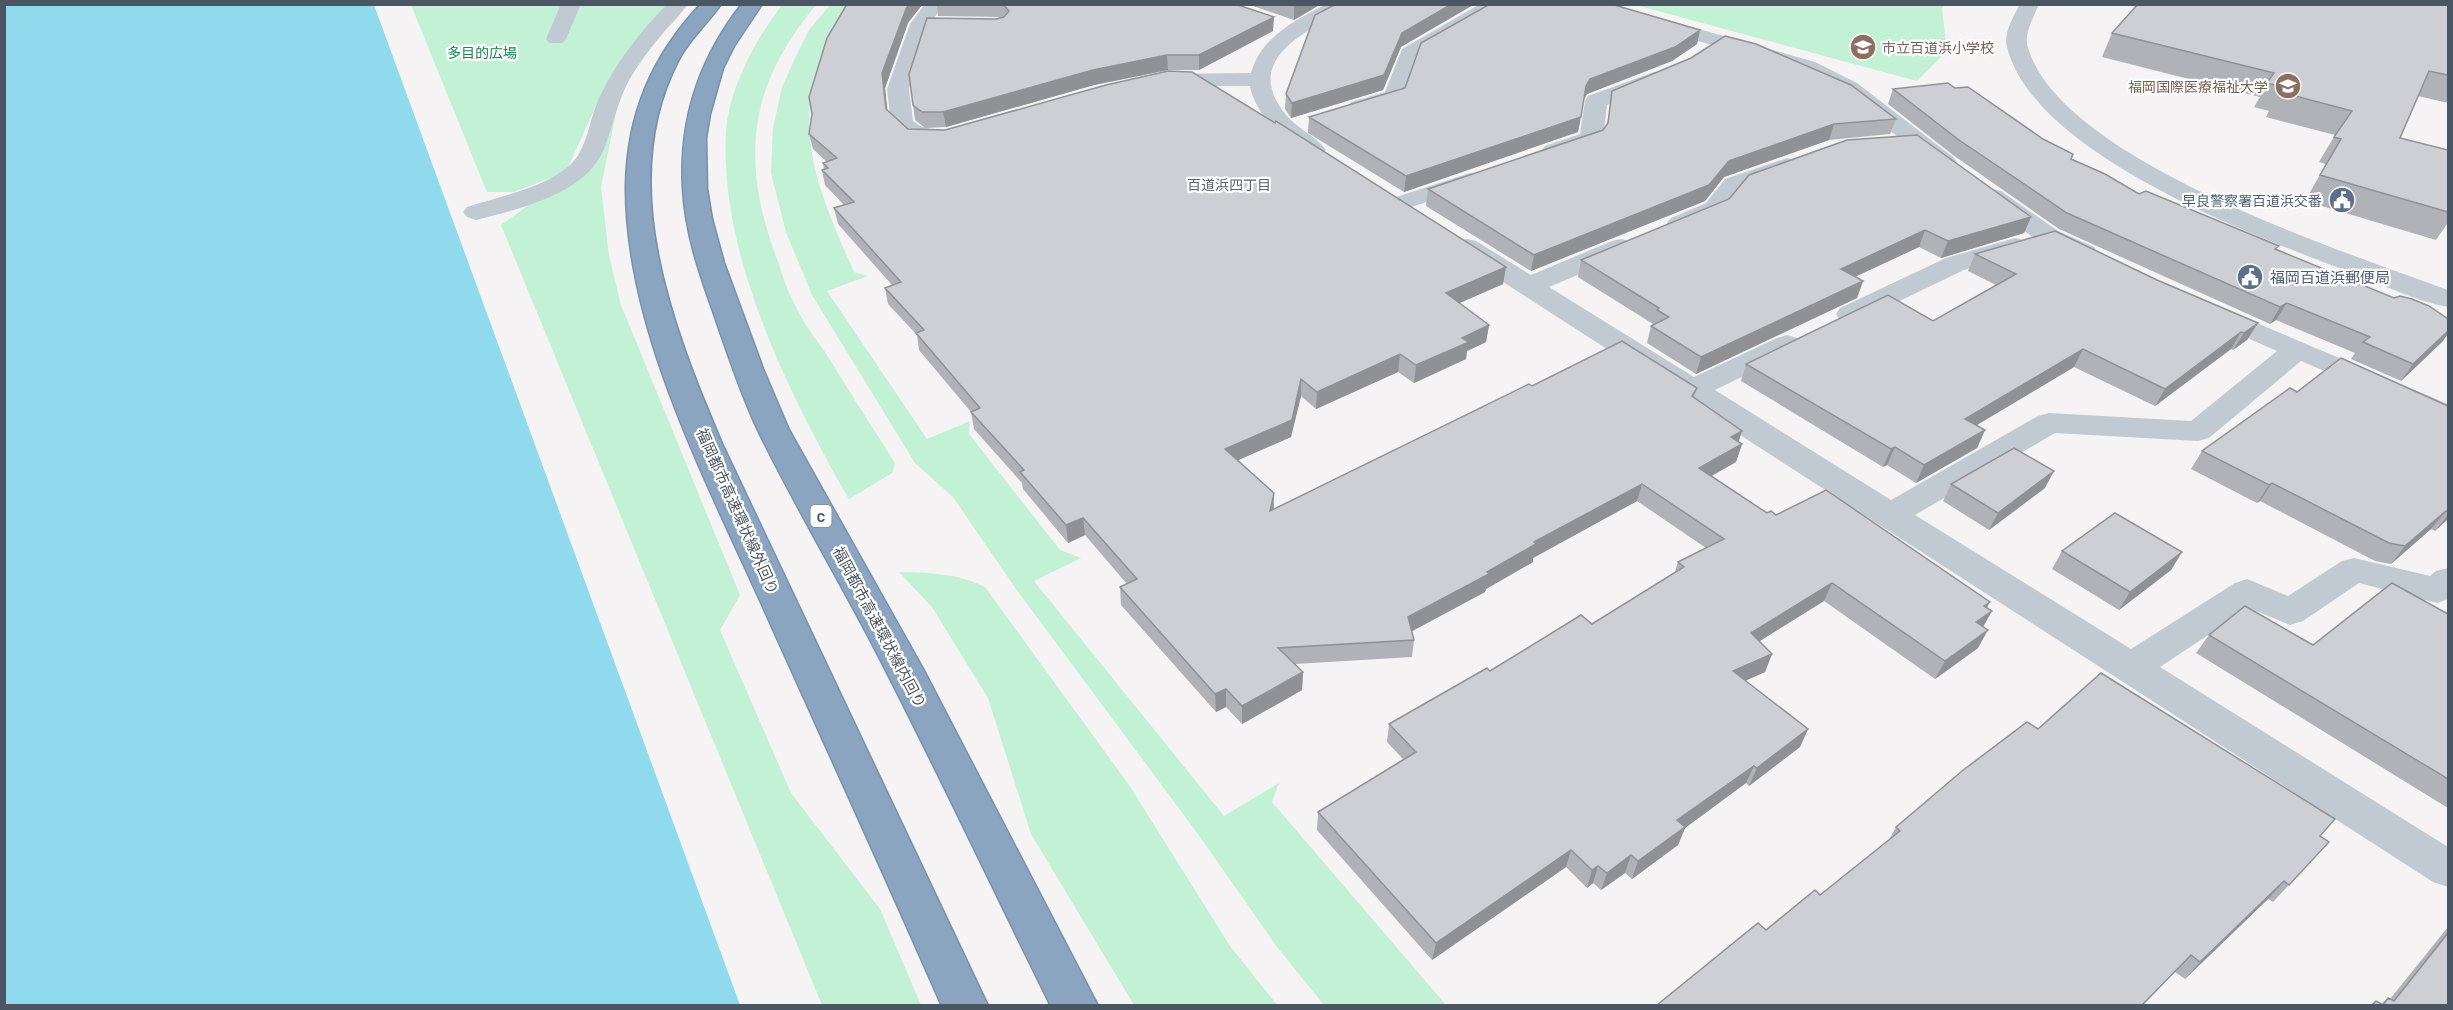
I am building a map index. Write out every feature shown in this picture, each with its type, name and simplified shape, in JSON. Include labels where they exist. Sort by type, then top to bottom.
[{"type":"highway","name":"福岡都市高速環状線外回り","points":[[712,4],[669,59],[651,101],[642,146],[639,200],[645,254],[669,348],[710,452],[965,1005]]},
{"type":"highway","name":"福岡都市高速環状線内回り","points":[[753,4],[738,22],[713,61],[700,101],[693,145],[695,190],[704,244],[733,329],[774,429],[904,669],[1075,1005]]},
{"type":"street","points":[[556,39],[571,4]]},
{"type":"street","points":[[476,212],[536,193],[577,172],[591,153],[605,108],[626,66],[679,4]]},
{"type":"street","points":[[1341,167],[1298,126],[1271,115],[1259,79],[1265,61],[1285,26],[1342,4]]},
{"type":"street","points":[[1342,112],[1395,96],[1409,53],[1495,4]]},
{"type":"street","points":[[1587,4],[1708,48],[1808,66],[1849,88],[1968,179],[2049,236],[2109,265]]},
{"type":"street","points":[[2030,4],[2019,27],[2017,46],[2027,74],[2040,94],[2091,139],[2130,165],[2188,195],[2268,230],[2448,299]]},
{"type":"street","points":[[938,15],[920,24],[898,89],[902,124],[919,137],[947,136],[958,133]]},
{"type":"street","points":[[1535,157],[1591,138],[1596,101],[1670,72]]},
{"type":"street","points":[[1135,85],[1168,78],[1259,79]]},
{"type":"street","points":[[1883,144],[1917,141]]},
{"type":"street","points":[[1529,286],[1715,208],[1734,184],[1807,158]]},
{"type":"street","points":[[1490,172],[1389,198],[2448,869]]},
{"type":"street","points":[[1692,390],[1955,264],[2049,236]]},
{"type":"street","points":[[2191,303],[2446,410]]},
{"type":"street","points":[[1890,515],[2049,423],[2198,431],[2298,349]]},
{"type":"street","points":[[2131,668],[2247,592],[2290,612],[2354,570],[2437,590],[2448,580]]},
{"type":"green space","points":[[783,4],[816,5],[793,35],[776,65],[764,95],[757,125],[755,156],[758,189],[765,223],[786,286],[800,315],[895,463],[892,473],[849,499],[803,415],[762,322],[746,274],[734,226],[727,179],[726,132],[732,98],[754,48]]},
{"type":"green space","name":"多目的広場","points":[[411,5],[668,5],[615,71],[603,90],[566,172],[514,192],[487,192]]},
{"type":"green space","points":[[830,5],[854,5],[821,60],[813,88],[809,115],[810,142],[822,195],[854,272],[868,276],[827,291],[927,439],[970,421],[969,434],[1060,550],[1081,558],[1034,581],[1224,816],[1279,783],[1272,802],[1446,1005],[1324,1005],[1277,947],[1198,834],[1016,589],[953,497],[915,463],[812,295],[786,232],[771,173],[773,128],[782,87],[809,30]]},
{"type":"green space","name":"市立百道浜小学校","points":[[1636,5],[1944,5],[1942,9],[1947,51],[1917,81]]},
{"type":"green space","points":[[617,108],[601,187],[609,256],[621,305],[740,595],[720,630],[791,793],[880,909],[921,1005],[822,1005],[501,225],[544,194],[582,173]]},
{"type":"green space","points":[[899,572],[954,576],[985,587],[1129,785],[1230,946],[1277,1005],[1134,1005],[1031,834],[988,698],[932,607]]},
{"type":"water","points":[[5,4],[374,5],[740,1005],[5,1005]]},
{"type":"building","points":[[847,4],[909,4],[882,73],[886,109],[908,129],[945,130],[1106,85],[1168,71],[1192,72],[1275,123],[1276,121],[1506,267],[1446,293],[1489,325],[1462,338],[1469,342],[1416,365],[1400,354],[1317,392],[1301,379],[1292,420],[1225,449],[1274,493],[1270,511],[1622,341],[1697,388],[1692,396],[1742,431],[1731,437],[1742,444],[1699,468],[1767,513],[1771,511],[1776,515],[1826,490],[1990,602],[1984,606],[1992,611],[1976,622],[1988,630],[1945,661],[1832,583],[1751,633],[1772,654],[1733,671],[1808,729],[1757,768],[1754,766],[1677,820],[1685,827],[1638,861],[1631,855],[1607,873],[1598,866],[1592,870],[1571,850],[1436,943],[1318,812],[1416,752],[1389,724],[1487,668],[1490,671],[1581,615],[1592,624],[1684,567],[1678,562],[1724,539],[1642,484],[1534,542],[1536,544],[1487,572],[1489,574],[1408,617],[1414,640],[1278,648],[1303,672],[1242,706],[1226,689],[1215,694],[1120,587],[1137,579],[1083,518],[1066,525],[1020,472],[1024,470],[971,412],[980,408],[916,333],[924,330],[885,288],[901,282],[834,208],[854,202],[822,170],[828,168],[823,163],[837,158],[809,134],[812,114],[809,97],[827,38]]},
{"type":"building","points":[[1003,4],[1235,4],[1274,17],[1199,55],[1167,55],[1093,70],[943,112],[922,112],[913,105],[909,74],[927,18],[996,19],[1004,17],[1009,11]]},
{"type":"building","points":[[1336,4],[1452,4],[1402,33],[1384,75],[1292,103],[1286,94],[1315,15]]},
{"type":"building","points":[[1490,4],[1611,4],[1700,30],[1675,47],[1590,79],[1586,86],[1581,117],[1406,176],[1309,117],[1405,88],[1421,43]]},
{"type":"building","points":[[2138,4],[2448,4],[2448,75],[2429,71],[2400,138],[2448,150],[2448,212],[2320,175],[2341,139],[2334,137],[2352,111],[2280,92],[2283,87],[2267,83],[2274,73],[2112,33]]},
{"type":"building","points":[[1725,36],[1756,44],[1851,85],[1896,119],[1834,124],[1729,161],[1709,185],[1534,255],[1428,189],[1603,130],[1608,123],[1612,91],[1691,58]]},
{"type":"building","points":[[1948,83],[1955,88],[1968,87],[2043,139],[2073,154],[2071,159],[2105,174],[2139,194],[2146,191],[2279,246],[2275,249],[2394,298],[2400,296],[2429,306],[2448,319],[2448,331],[2413,364],[2363,342],[2370,337],[2287,303],[2280,307],[2067,213],[1959,140],[1893,89]]},
{"type":"building","points":[[1917,135],[2031,217],[1948,241],[1925,230],[1841,269],[1863,281],[1701,357],[1651,326],[1669,317],[1657,310],[1659,308],[1581,260],[1729,199],[1749,175],[1847,140]]},
{"type":"building","points":[[2055,231],[2157,280],[2258,323],[2244,333],[2241,332],[2165,389],[2083,349],[1965,419],[1985,430],[1924,465],[1895,447],[1891,449],[1746,364],[1888,295],[1933,321],[2016,274],[1975,254]]},
{"type":"building","points":[[2341,358],[2448,406],[2448,512],[2446,511],[2405,546],[2389,543],[2272,483],[2269,485],[2202,451],[2290,388],[2297,392]]},
{"type":"building","points":[[2014,448],[2054,471],[1998,513],[1951,484]]},
{"type":"building","points":[[2115,513],[2182,552],[2130,592],[2062,551]]},
{"type":"building","points":[[2392,583],[2448,614],[2448,779],[2209,635],[2245,606],[2313,645]]},
{"type":"building","points":[[2101,673],[2335,819],[2320,836],[2329,842],[2289,885],[2284,881],[2200,962],[2191,955],[2142,1005],[1657,1005],[1758,923],[1766,930],[1815,890],[1820,895],[1900,831],[1896,827],[1962,771],[2027,722],[2038,729]]},
{"type":"building","points":[[2448,933],[2448,1005],[2383,1005],[2388,998],[2394,1001]]},
{"type":"place","name":"市立百道浜小学校","points":[[1863,47]]},
{"type":"place","name":"福岡国際医療福祉大学","points":[[2288,86]]},
{"type":"place","name":"早良警察署百道浜交番","points":[[2342,200]]},
{"type":"place","name":"福岡百道浜郵便局","points":[[2250,277]]},
{"type":"district","name":"百道浜四丁目","points":[[1229,184]]}]
